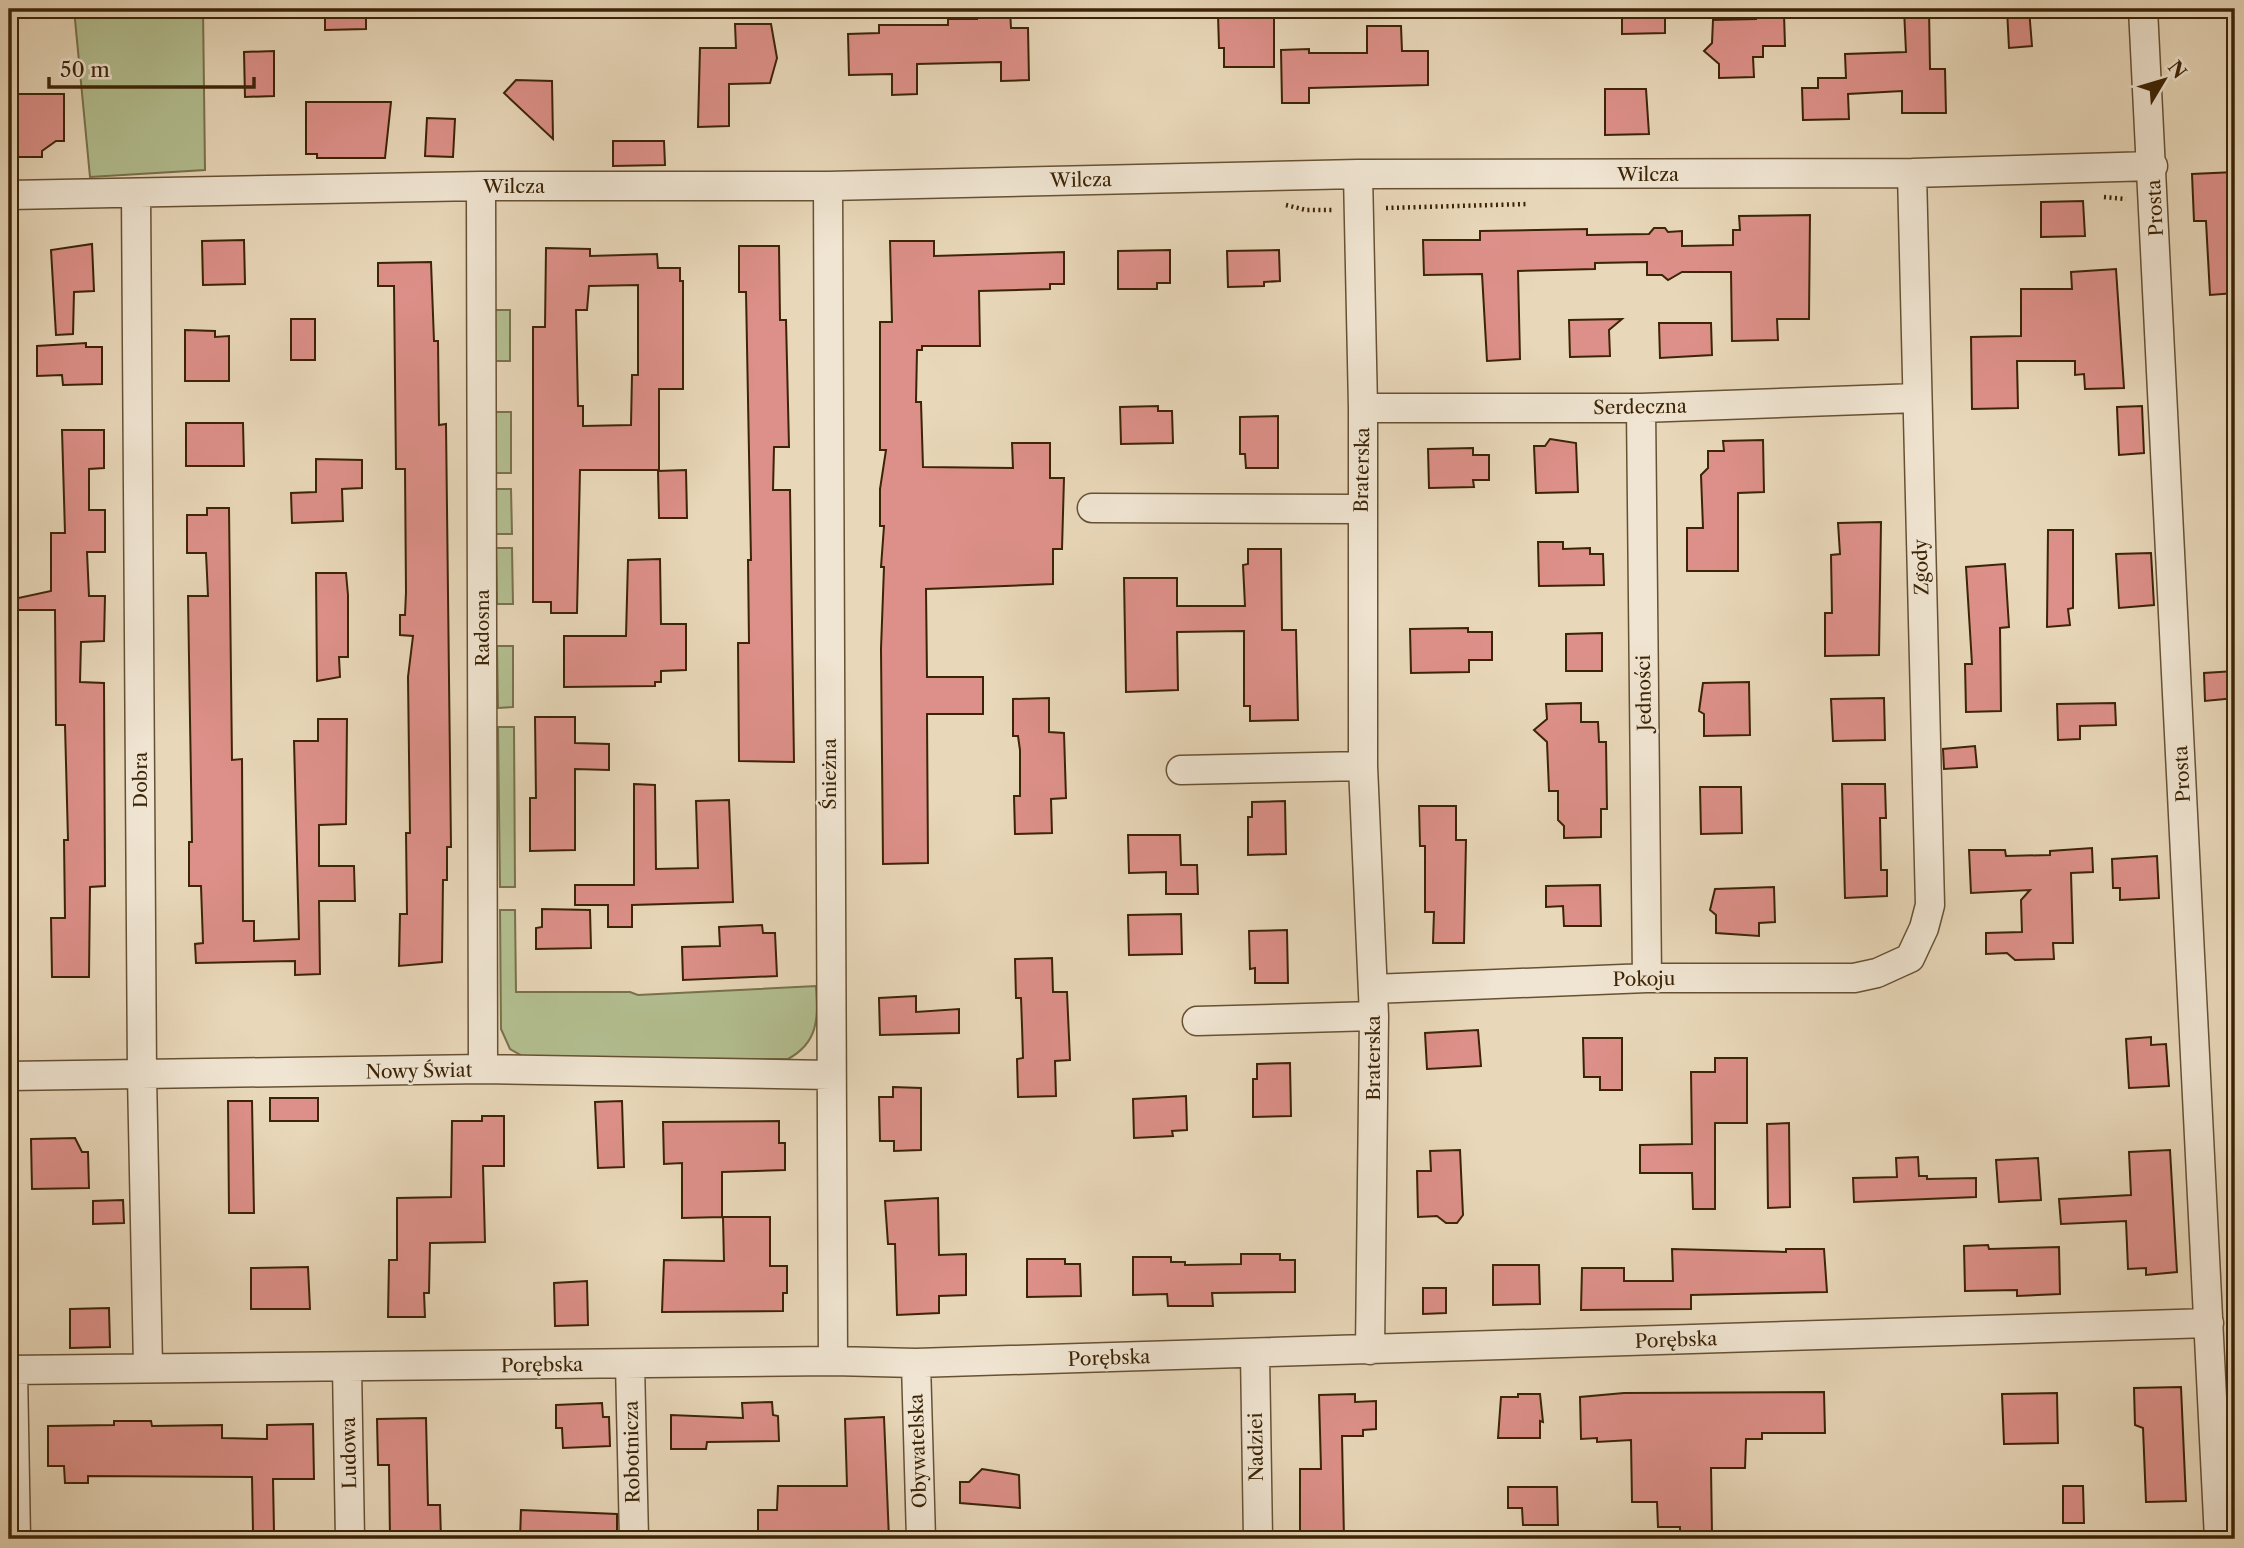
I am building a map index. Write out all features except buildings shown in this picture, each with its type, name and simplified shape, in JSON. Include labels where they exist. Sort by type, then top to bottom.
[{"type":"street","name":"Prosta","points":[[2143,9],[2153,166],[2219,1539]]},
{"type":"street","name":"Wilcza","points":[[9,195],[481,186],[828,186],[1358,174],[1912,173],[2153,166]]},
{"type":"street","name":"Zgody","points":[[1910,958],[1924,928],[1930,905],[1912,173]]},
{"type":"street","name":"Braterska","points":[[1358,174],[1363,408],[1363,766],[1374,1003],[1370,1350]]},
{"type":"street","name":"Radosna","points":[[481,186],[483,1069]]},
{"type":"street","name":"Śnieżna","points":[[828,186],[833,1361]]},
{"type":"street","name":"Dobra","points":[[136,193],[142,1076],[148,1367]]},
{"type":"street","name":"Serdeczna","points":[[1363,408],[1642,408],[1917,398]]},
{"type":"street","name":"Jedności","points":[[1642,408],[1647,978]]},
{"type":"street","points":[[1091,508],[1362,509]]},
{"type":"street","points":[[1181,770],[1363,766]]},
{"type":"street","name":"Pokoju","points":[[1197,1021],[1647,978],[1854,978],[1877,973],[1910,958]]},
{"type":"street","name":"Nowy Świat","points":[[9,1076],[483,1069],[830,1075]]},
{"type":"street","name":"Porębska","points":[[11,1370],[833,1361],[916,1363],[2209,1323]]},
{"type":"street","name":"Nadziei","points":[[1255,1354],[1258,1539]]},
{"type":"street","name":"Obywatelska","points":[[916,1363],[921,1539]]},
{"type":"street","name":"Robotnicza","points":[[630,1364],[634,1539]]},
{"type":"street","name":"Ludowa","points":[[347,1367],[350,1539]]},
{"type":"street","points":[[11,1370],[16,1539]]},
{"type":"path","points":[[2094,197],[2136,200]]},
{"type":"path","points":[[1279,203],[1306,210],[1536,204]]},
{"type":"green space","points":[[74,9],[203,9],[205,170],[90,177]]},
{"type":"green space","points":[[494,310],[510,310],[510,361],[494,361]]},
{"type":"green space","points":[[495,412],[511,412],[511,473],[496,473]]},
{"type":"green space","points":[[496,489],[511,489],[512,534],[496,534]]},
{"type":"green space","points":[[496,548],[512,548],[513,604],[497,604]]},
{"type":"green space","points":[[497,646],[513,646],[513,707],[498,708]]},
{"type":"green space","points":[[498,727],[514,727],[515,887],[500,887]]},
{"type":"green space","points":[[500,910],[515,910],[516,992],[630,992],[638,995],[816,986],[817,1009],[811,1037],[806,1045],[788,1059],[526,1058],[510,1049],[501,1029]]}]
